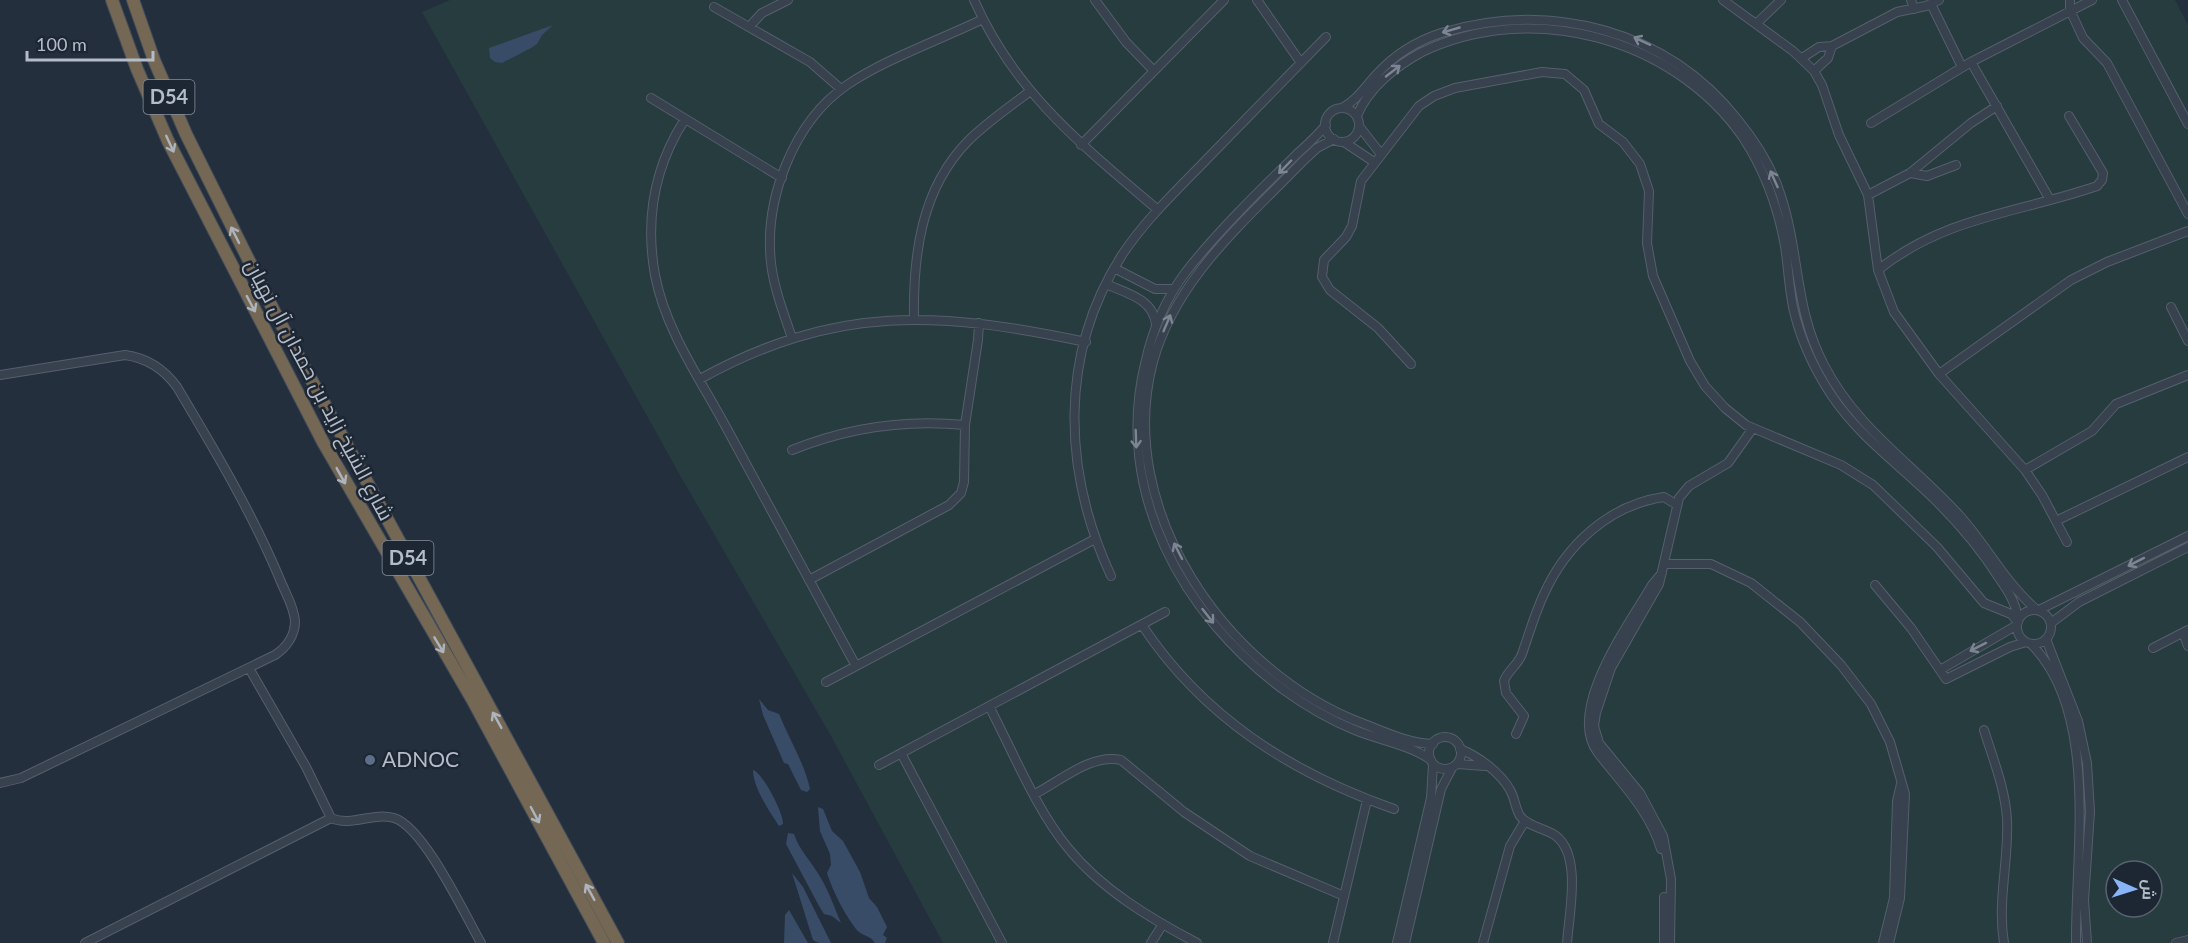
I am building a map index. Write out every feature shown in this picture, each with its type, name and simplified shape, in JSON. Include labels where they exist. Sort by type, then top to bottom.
[{"type":"highway","name":"شارع الشيخ زايد بن حمدان آل نهيان","points":[[112,0],[152,105],[185,177],[332,460],[472,699],[604,943]]},
{"type":"highway","name":"شارع الشيخ زايد بن حمدان آل نهيان","points":[[133,0],[169,98],[312,384],[618,943]]},
{"type":"street","points":[[749,27],[762,13],[788,0]]},
{"type":"street","points":[[974,0],[1003,56],[1029,92],[1081,145],[1158,210]]},
{"type":"street","points":[[1095,0],[1126,42],[1154,71]]},
{"type":"street","points":[[1081,145],[1224,0]]},
{"type":"street","points":[[1257,0],[1300,63]]},
{"type":"street","points":[[1723,0],[1802,58],[1814,71],[1822,85],[1839,135],[1868,195],[1878,270],[1887,298],[1901,326],[1939,374],[2025,470],[2067,542]]},
{"type":"street","points":[[1756,24],[1781,0]]},
{"type":"street","points":[[2070,0],[2070,10],[2085,43],[2107,63],[2188,214]]},
{"type":"street","points":[[1871,123],[1962,67],[2092,0]]},
{"type":"street","points":[[2122,0],[2188,124]]},
{"type":"street","points":[[1802,58],[1819,47],[1832,46],[1913,4],[1935,2],[1962,67]]},
{"type":"street","points":[[714,7],[819,67],[841,89]]},
{"type":"street","points":[[1486,766],[1454,766],[1440,769],[1418,752],[1337,722],[1286,691],[1241,653],[1192,594],[1160,537],[1139,472],[1136,441],[1137,408],[1142,374],[1156,327],[1174,290],[1195,262],[1326,125],[1330,113],[1356,98],[1384,66],[1410,47],[1441,33],[1486,22],[1539,18],[1586,23],[1631,37],[1673,59],[1707,85],[1754,141],[1770,169],[1788,219],[1806,326],[1839,393],[1869,431],[1962,518],[2017,590],[2045,614],[2051,623]]},
{"type":"street","points":[[792,338],[777,293],[770,254],[771,224],[782,178],[809,123],[841,89],[860,77],[983,19]]},
{"type":"street","points":[[1357,116],[1364,103],[1385,77],[1417,55],[1458,37],[1504,28],[1552,27],[1604,36],[1637,49],[1684,77],[1723,112],[1743,138],[1760,168],[1782,231],[1798,325],[1809,355],[1824,383],[1859,430],[1930,495],[1982,553],[2011,596],[2019,635],[2047,663],[2060,694],[2076,753],[2081,821],[2076,899],[2076,943]]},
{"type":"street","points":[[1111,576],[1082,500],[1074,443],[1077,383],[1086,342],[1106,284],[1114,268],[1158,210],[1326,37]]},
{"type":"street","points":[[1814,71],[1829,56],[1832,46]]},
{"type":"street","points":[[1971,62],[2049,198]]},
{"type":"street","points":[[1411,364],[1378,328],[1326,286],[1322,277],[1324,260],[1350,232],[1354,220],[1358,187],[1380,153],[1413,112],[1426,101],[1447,90],[1542,72],[1559,71],[1575,80],[1587,96],[1599,124],[1630,149],[1644,173],[1649,201],[1646,232],[1650,266],[1690,362],[1714,398],[1735,417],[1753,428],[1841,465],[1873,485],[1937,547],[1984,603],[2011,614],[2018,622]]},
{"type":"street","points":[[914,318],[917,253],[924,220],[935,188],[967,142],[1029,92]]},
{"type":"street","points":[[651,98],[782,178]]},
{"type":"street","points":[[1868,195],[1910,173],[1971,123],[1997,106]]},
{"type":"street","points":[[1342,108],[1351,110],[1357,116],[1359,126],[1380,153]]},
{"type":"street","points":[[1878,270],[1903,252],[1944,230],[2049,198],[2094,187],[2102,180],[2101,170],[2069,116]]},
{"type":"street","points":[[685,119],[669,146],[658,173],[652,202],[651,238],[655,276],[664,306],[700,379],[856,666]]},
{"type":"street","points":[[1326,125],[1334,139],[1344,142],[1374,162]]},
{"type":"street","points":[[1344,142],[1354,137],[1359,126]]},
{"type":"street","points":[[1334,139],[1317,148],[1272,193],[1211,257],[1180,298],[1165,329],[1150,377],[1145,425],[1149,475],[1161,512],[1185,564],[1214,609],[1251,651],[1291,685],[1331,710],[1402,739],[1433,744]]},
{"type":"street","points":[[1910,173],[1927,176],[1956,165]]},
{"type":"street","points":[[1939,374],[2071,280],[2107,262],[2188,231]]},
{"type":"street","points":[[1114,268],[1155,289],[1174,290]]},
{"type":"street","points":[[1131,295],[1138,281]]},
{"type":"street","points":[[1106,284],[1131,295],[1150,308],[1156,327]]},
{"type":"street","points":[[2171,307],[2188,341]]},
{"type":"street","points":[[700,379],[750,354],[792,338],[851,324],[914,318],[978,323],[1086,342]]},
{"type":"street","points":[[809,580],[954,502],[961,493],[964,482],[965,425],[978,339],[978,323]]},
{"type":"street","points":[[0,375],[125,356],[151,363],[173,381],[261,539],[294,614],[292,636],[284,648],[249,668],[21,778],[0,783]]},
{"type":"street","points":[[2025,470],[2092,431],[2116,404],[2188,375]]},
{"type":"street","points":[[792,450],[829,436],[867,427],[916,422],[965,425]]},
{"type":"street","points":[[1670,943],[1671,879],[1663,836],[1640,793],[1599,743],[1594,726],[1597,706],[1611,668],[1655,593],[1664,568],[1677,505],[1689,486],[1728,464],[1753,428]]},
{"type":"street","points":[[2056,521],[2188,457]]},
{"type":"street","points":[[1516,734],[1524,716],[1506,693],[1504,681],[1521,657],[1544,592],[1563,561],[1597,525],[1618,512],[1664,497],[1677,505]]},
{"type":"street","points":[[1940,670],[2018,622],[2028,610],[2038,610],[2188,536]]},
{"type":"street","points":[[825,682],[1095,539]]},
{"type":"street","points":[[2087,943],[2084,900],[2090,812],[2087,763],[2078,721],[2046,639],[2051,623],[2071,606],[2188,547]]},
{"type":"street","points":[[1664,943],[1666,874],[1660,846],[1638,802],[1595,748],[1589,728],[1591,706],[1604,670],[1664,568],[1701,562],[1721,567],[1751,583],[1800,622],[1841,665],[1871,704],[1890,742],[1905,800],[1902,885],[1888,943]]},
{"type":"street","points":[[1875,585],[1911,628],[1946,679],[2010,647],[2046,639]]},
{"type":"street","points":[[879,765],[990,708],[1166,612]]},
{"type":"street","points":[[1142,625],[1189,686],[1221,717],[1281,759],[1367,800],[1394,809]]},
{"type":"street","points":[[2153,648],[2185,632],[2188,646]]},
{"type":"street","points":[[249,668],[306,767],[331,819],[342,823],[378,817],[395,818],[406,824],[423,842],[481,943]]},
{"type":"street","points":[[990,708],[1060,838],[1080,862],[1129,902],[1197,943]]},
{"type":"street","points":[[1984,730],[2006,808],[2001,912],[2004,943]]},
{"type":"street","points":[[1396,943],[1432,789],[1432,762],[1429,752],[1433,744],[1440,739],[1448,738],[1456,742],[1460,749],[1472,755],[1506,784],[1517,811],[1526,821],[1557,837],[1570,856],[1572,873],[1567,943]]},
{"type":"street","points":[[1405,943],[1441,789],[1454,766],[1460,749]]},
{"type":"street","points":[[901,753],[1002,943]]},
{"type":"street","points":[[1035,794],[1094,762],[1112,758],[1120,760],[1184,812],[1236,847],[1273,868],[1344,896]]},
{"type":"street","points":[[1883,943],[1894,891],[1897,801],[1901,784]]},
{"type":"street","points":[[1333,943],[1367,800]]},
{"type":"street","points":[[85,943],[331,819]]},
{"type":"street","points":[[1483,943],[1510,846],[1526,821]]},
{"type":"street","points":[[1151,943],[1163,924]]},
{"type":"street","points":[[2176,943],[2188,940]]},
{"type":"green space","points":[[450,0],[2175,0],[2188,25],[2188,943],[943,943],[831,736],[681,477],[422,12]]},
{"type":"water","points":[[553,25],[531,48],[502,63],[490,58],[489,48]]},
{"type":"water","points":[[759,699],[768,710],[779,714],[804,769],[810,789],[807,792],[801,790],[788,764],[784,763],[763,715]]},
{"type":"water","points":[[753,770],[762,778],[772,794],[783,824],[779,826],[762,799]]},
{"type":"water","points":[[818,807],[823,809],[832,831],[843,841],[860,872],[869,898],[877,907],[887,927],[883,935],[887,938],[885,943],[875,943],[858,931],[836,895],[827,873],[831,865],[830,854],[820,831]]},
{"type":"water","points":[[788,833],[794,834],[819,875],[841,923],[832,916],[824,914],[819,906],[786,844]]},
{"type":"water","points":[[792,873],[803,887],[831,943],[819,943],[813,940]]},
{"type":"water","points":[[789,910],[808,943],[784,943],[785,915]]},
{"type":"place","name":"ADNOC","points":[[370,760]]}]
